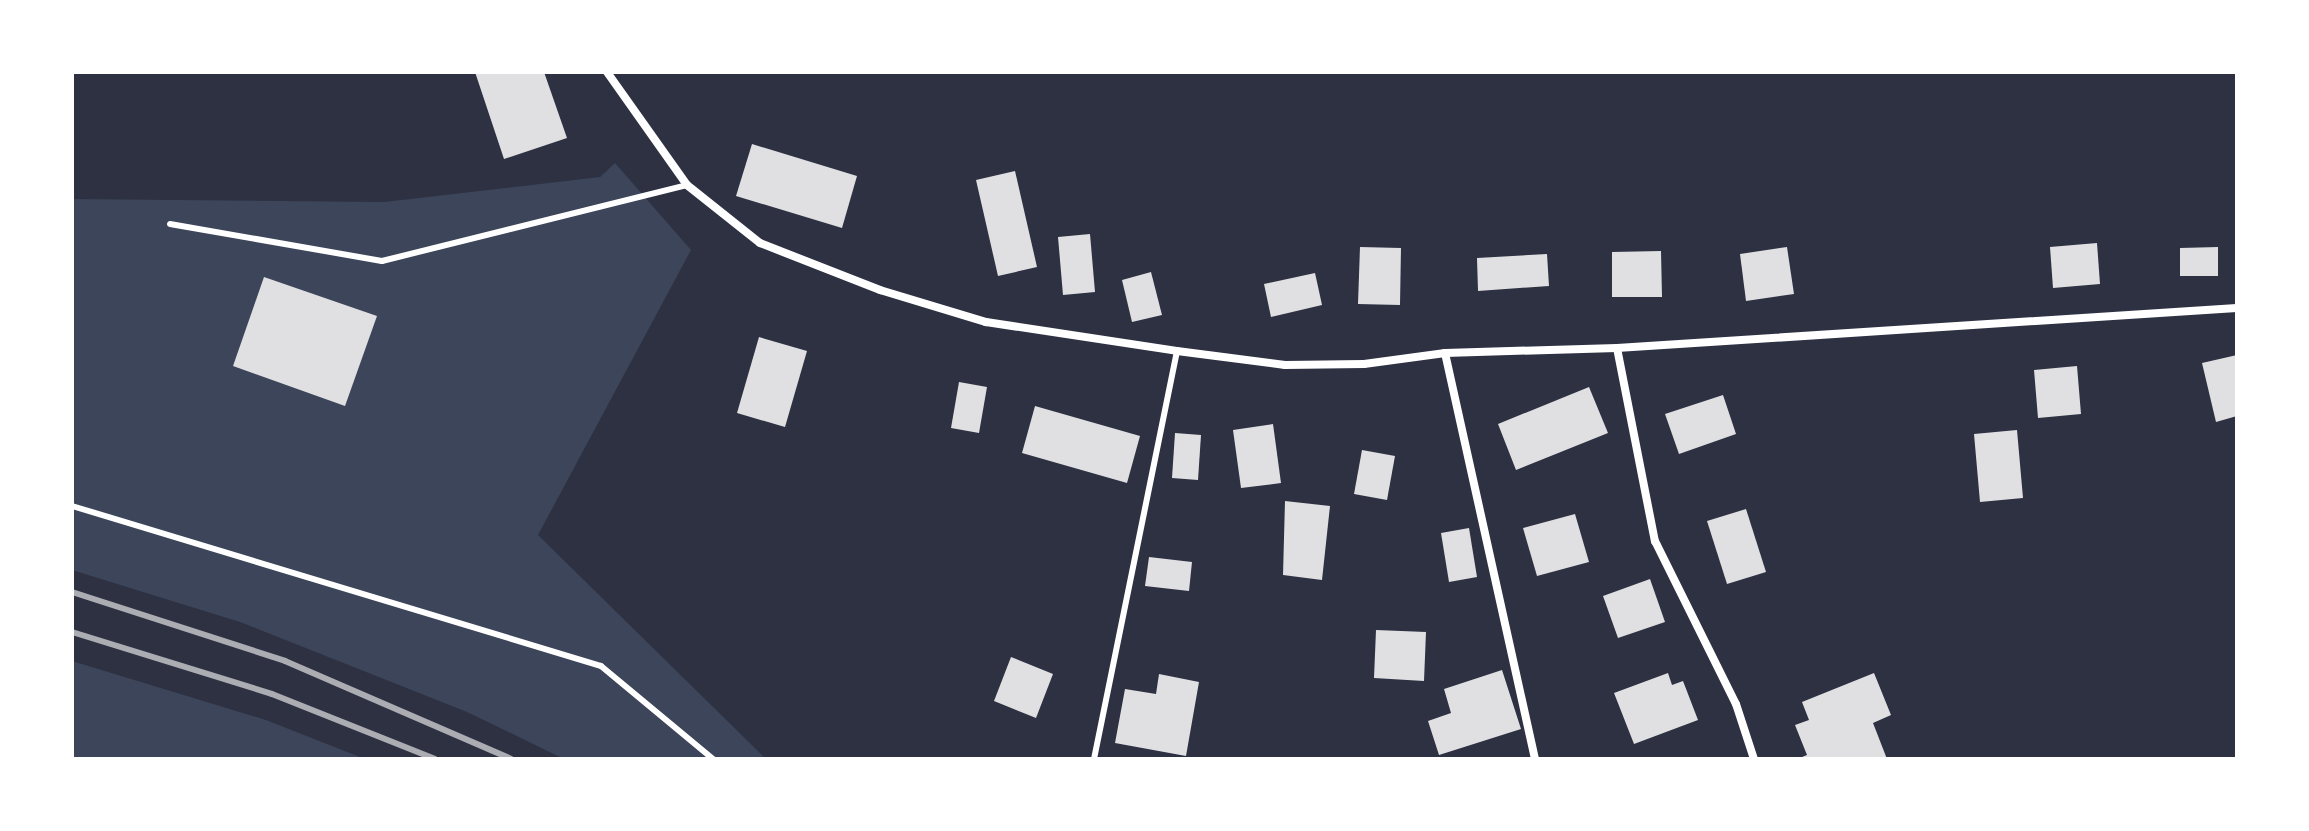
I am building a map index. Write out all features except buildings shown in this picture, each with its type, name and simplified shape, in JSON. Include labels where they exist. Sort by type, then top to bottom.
[{"type":"street","points":[[607,72],[687,185],[760,243],[880,290],[986,322],[1177,351],[1285,365],[1364,364],[1445,353],[1617,348],[2237,308]]},
{"type":"street","points":[[1617,348],[1655,541],[1736,704],[1754,759]]},
{"type":"street","points":[[1445,353],[1535,759]]},
{"type":"lane","points":[[170,224],[382,261],[687,185]]},
{"type":"lane","points":[[1094,759],[1177,351]]},
{"type":"lane","points":[[72,506],[601,666],[713,759]]},
{"type":"shaded area","points":[[615,163],[691,250],[538,535],[766,759],[564,759],[467,712],[240,622],[72,570],[72,199],[384,202],[600,177]]},
{"type":"shaded area","points":[[72,661],[266,720],[365,759],[72,759]]},
{"type":"railway","points":[[72,592],[285,661],[511,759]]},
{"type":"railway","points":[[72,632],[272,694],[435,759]]}]
